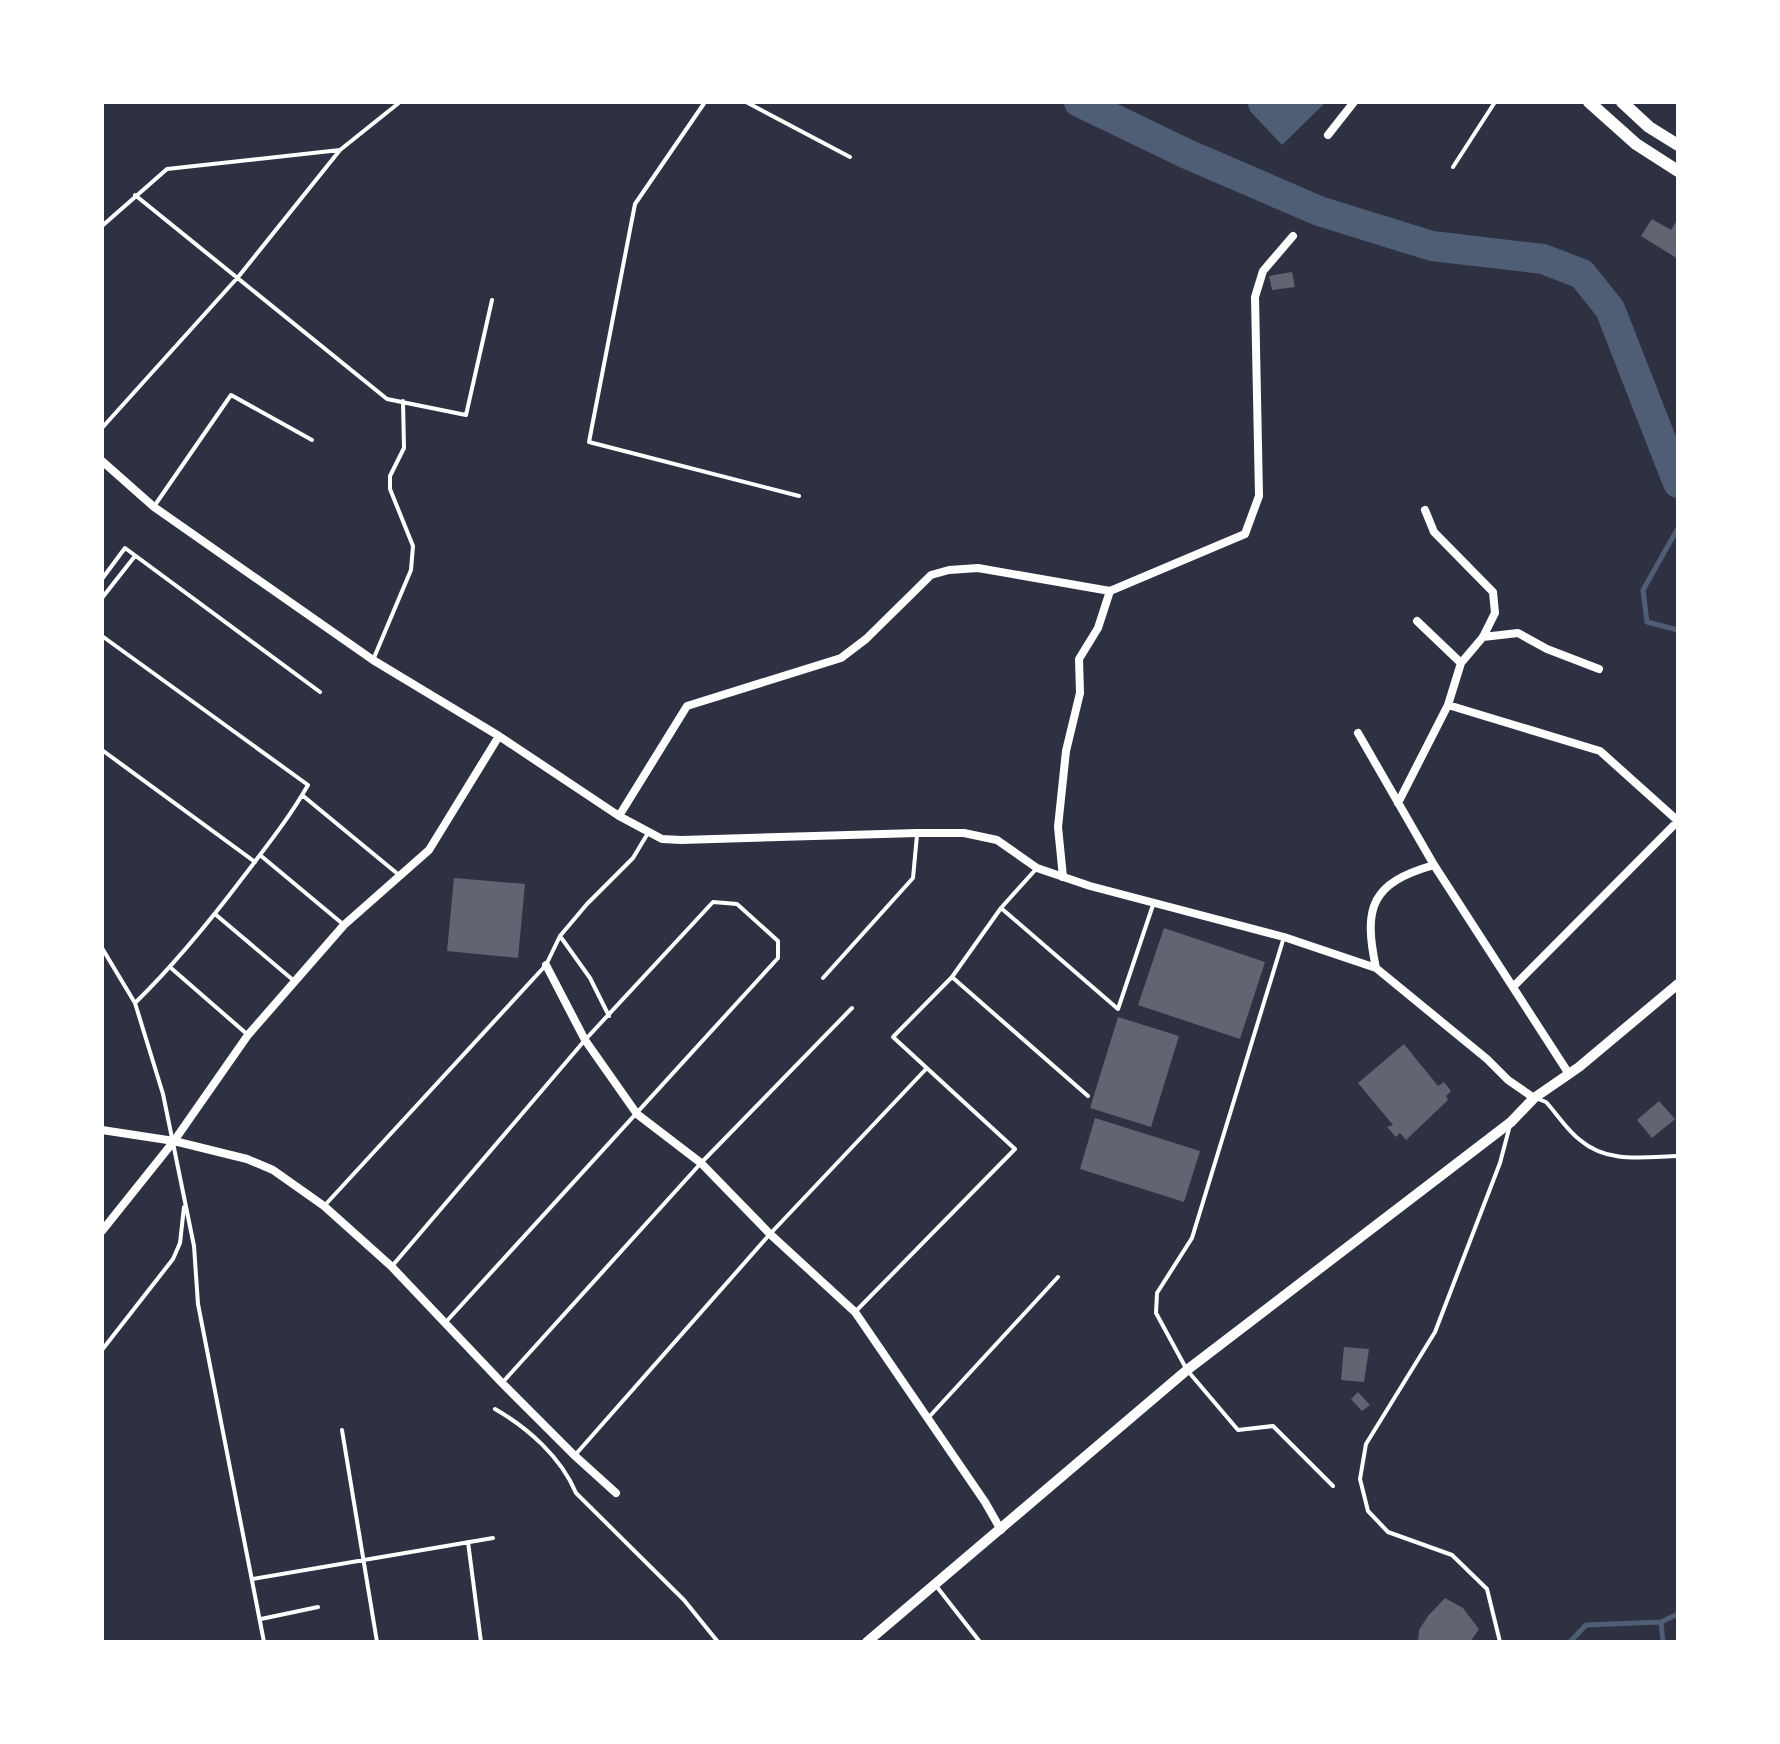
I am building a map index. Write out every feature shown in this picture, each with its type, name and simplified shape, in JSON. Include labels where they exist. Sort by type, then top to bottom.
[{"type":"main road","points":[[1589,102],[1636,144],[1678,171]]},
{"type":"main road","points":[[1622,102],[1649,127],[1678,145]]},
{"type":"street","points":[[1328,135],[1354,102]]},
{"type":"street","points":[[619,816],[687,706],[841,658],[866,639],[931,575],[978,568],[1110,591],[1245,534],[1259,496],[1255,297],[1263,271],[1293,236]]},
{"type":"street","points":[[102,461],[154,507],[373,660],[499,736],[648,833],[662,839],[681,840],[917,833],[964,833],[997,840],[1037,868],[1063,877],[1284,937],[1376,968],[1487,1059],[1508,1080],[1534,1098]]},
{"type":"street","points":[[1398,803],[1448,705],[1461,663],[1483,637],[1495,613],[1493,592],[1434,532],[1425,510]]},
{"type":"street","points":[[1063,877],[1058,827],[1066,751],[1080,693],[1079,659],[1098,628],[1110,591]]},
{"type":"street","points":[[1417,621],[1461,663]]},
{"type":"street","points":[[1483,637],[1518,633],[1547,649],[1599,669]]},
{"type":"street","points":[[1448,705],[1600,751],[1678,821],[1513,987]]},
{"type":"street","points":[[1358,733],[1434,865],[1569,1074]]},
{"type":"street","points":[[102,1231],[174,1141],[248,1035],[344,925],[429,850],[499,736]]},
{"type":"street","points":[[1376,968],[1371,942],[1371,912],[1385,888],[1405,873],[1434,865]]},
{"type":"street","points":[[546,965],[585,1040],[637,1114],[701,1163],[770,1234],[855,1312],[1001,1530]]},
{"type":"street","points":[[867,1642],[1187,1370],[1511,1122],[1534,1098],[1569,1074],[1678,984]]},
{"type":"street","points":[[102,1130],[174,1141],[247,1159],[273,1170],[324,1206],[391,1266],[502,1383],[616,1493]]},
{"type":"lane","points":[[102,428],[239,276],[340,150],[400,102]]},
{"type":"lane","points":[[705,102],[635,204],[589,442],[799,496]]},
{"type":"lane","points":[[746,102],[850,157]]},
{"type":"lane","points":[[1453,167],[1495,102]]},
{"type":"lane","points":[[102,226],[167,169],[340,150]]},
{"type":"lane","points":[[135,195],[239,276],[387,399],[466,415],[492,300]]},
{"type":"lane","points":[[154,507],[231,395],[312,440]]},
{"type":"lane","points":[[373,660],[411,570],[413,546],[390,489],[390,476],[404,448],[403,401]]},
{"type":"lane","points":[[102,579],[125,548],[320,692]]},
{"type":"lane","points":[[102,598],[135,556]]},
{"type":"lane","points":[[102,636],[308,785],[215,914],[171,968],[135,1003]]},
{"type":"lane","points":[[102,750],[255,862]]},
{"type":"lane","points":[[302,795],[399,875]]},
{"type":"lane","points":[[324,1206],[546,965],[560,936],[633,858],[648,833]]},
{"type":"lane","points":[[823,978],[913,878],[917,833]]},
{"type":"lane","points":[[260,855],[344,925]]},
{"type":"lane","points":[[855,1312],[1015,1149],[893,1037],[952,977],[1001,908],[1037,868]]},
{"type":"lane","points":[[391,1266],[585,1040],[713,902],[737,904],[778,941],[778,958],[445,1323]]},
{"type":"lane","points":[[1001,908],[1118,1009],[1154,903]]},
{"type":"lane","points":[[215,914],[295,982]]},
{"type":"lane","points":[[560,936],[590,978],[609,1016]]},
{"type":"lane","points":[[1284,937],[1192,1238],[1157,1293],[1156,1313],[1187,1370],[1238,1430],[1273,1426],[1333,1486]]},
{"type":"lane","points":[[102,948],[135,1003],[174,1141],[194,1246],[198,1304],[264,1642]]},
{"type":"lane","points":[[171,968],[248,1035]]},
{"type":"lane","points":[[952,977],[1088,1096]]},
{"type":"lane","points":[[502,1383],[701,1163],[852,1008]]},
{"type":"lane","points":[[574,1455],[770,1234],[926,1069]]},
{"type":"lane","points":[[1534,1098],[1546,1102],[1580,1141],[1605,1154],[1619,1158],[1678,1156]]},
{"type":"lane","points":[[1500,1642],[1487,1589],[1452,1555],[1388,1532],[1368,1511],[1360,1479],[1366,1444],[1435,1332],[1500,1163],[1511,1122]]},
{"type":"lane","points":[[102,1350],[173,1259],[180,1243],[184,1201]]},
{"type":"lane","points":[[928,1418],[1058,1277]]},
{"type":"lane","points":[[495,1409],[521,1424],[568,1474],[576,1493],[684,1600],[718,1642]]},
{"type":"lane","points":[[342,1430],[377,1642]]},
{"type":"lane","points":[[253,1579],[493,1538]]},
{"type":"lane","points":[[468,1542],[481,1642]]},
{"type":"lane","points":[[935,1585],[980,1642]]},
{"type":"lane","points":[[261,1619],[318,1607]]},
{"type":"water","points":[[1247,102],[1326,102],[1282,145],[1250,111]]},
{"type":"building","points":[[1678,218],[1678,259],[1641,236],[1652,219],[1671,230]]},
{"type":"building","points":[[1292,272],[1295,287],[1272,290],[1269,276]]},
{"type":"building","points":[[454,878],[525,884],[518,958],[447,951]]},
{"type":"building","points":[[1164,928],[1265,962],[1240,1039],[1138,1005]]},
{"type":"building","points":[[1118,1017],[1179,1036],[1151,1127],[1090,1108]]},
{"type":"building","points":[[1404,1044],[1438,1086],[1444,1082],[1451,1091],[1446,1096],[1448,1100],[1406,1140],[1400,1133],[1396,1137],[1387,1127],[1393,1125],[1358,1083]]},
{"type":"building","points":[[1659,1101],[1675,1119],[1652,1138],[1637,1120]]},
{"type":"building","points":[[1095,1118],[1200,1151],[1184,1202],[1080,1169]]},
{"type":"building","points":[[1344,1347],[1369,1349],[1364,1382],[1341,1380]]},
{"type":"building","points":[[1358,1392],[1370,1405],[1362,1411],[1351,1399]]},
{"type":"building","points":[[1445,1598],[1463,1608],[1479,1629],[1470,1642],[1418,1642],[1419,1630]]},
{"type":"waterway","points":[[1079,102],[1187,154],[1319,211],[1432,246],[1543,259],[1582,274],[1610,309],[1678,483]]},
{"type":"waterway","points":[[1678,528],[1643,590],[1647,622],[1678,630]]},
{"type":"waterway","points":[[1663,1642],[1661,1622],[1678,1614]]},
{"type":"waterway","points":[[1570,1642],[1586,1625],[1661,1622]]}]
